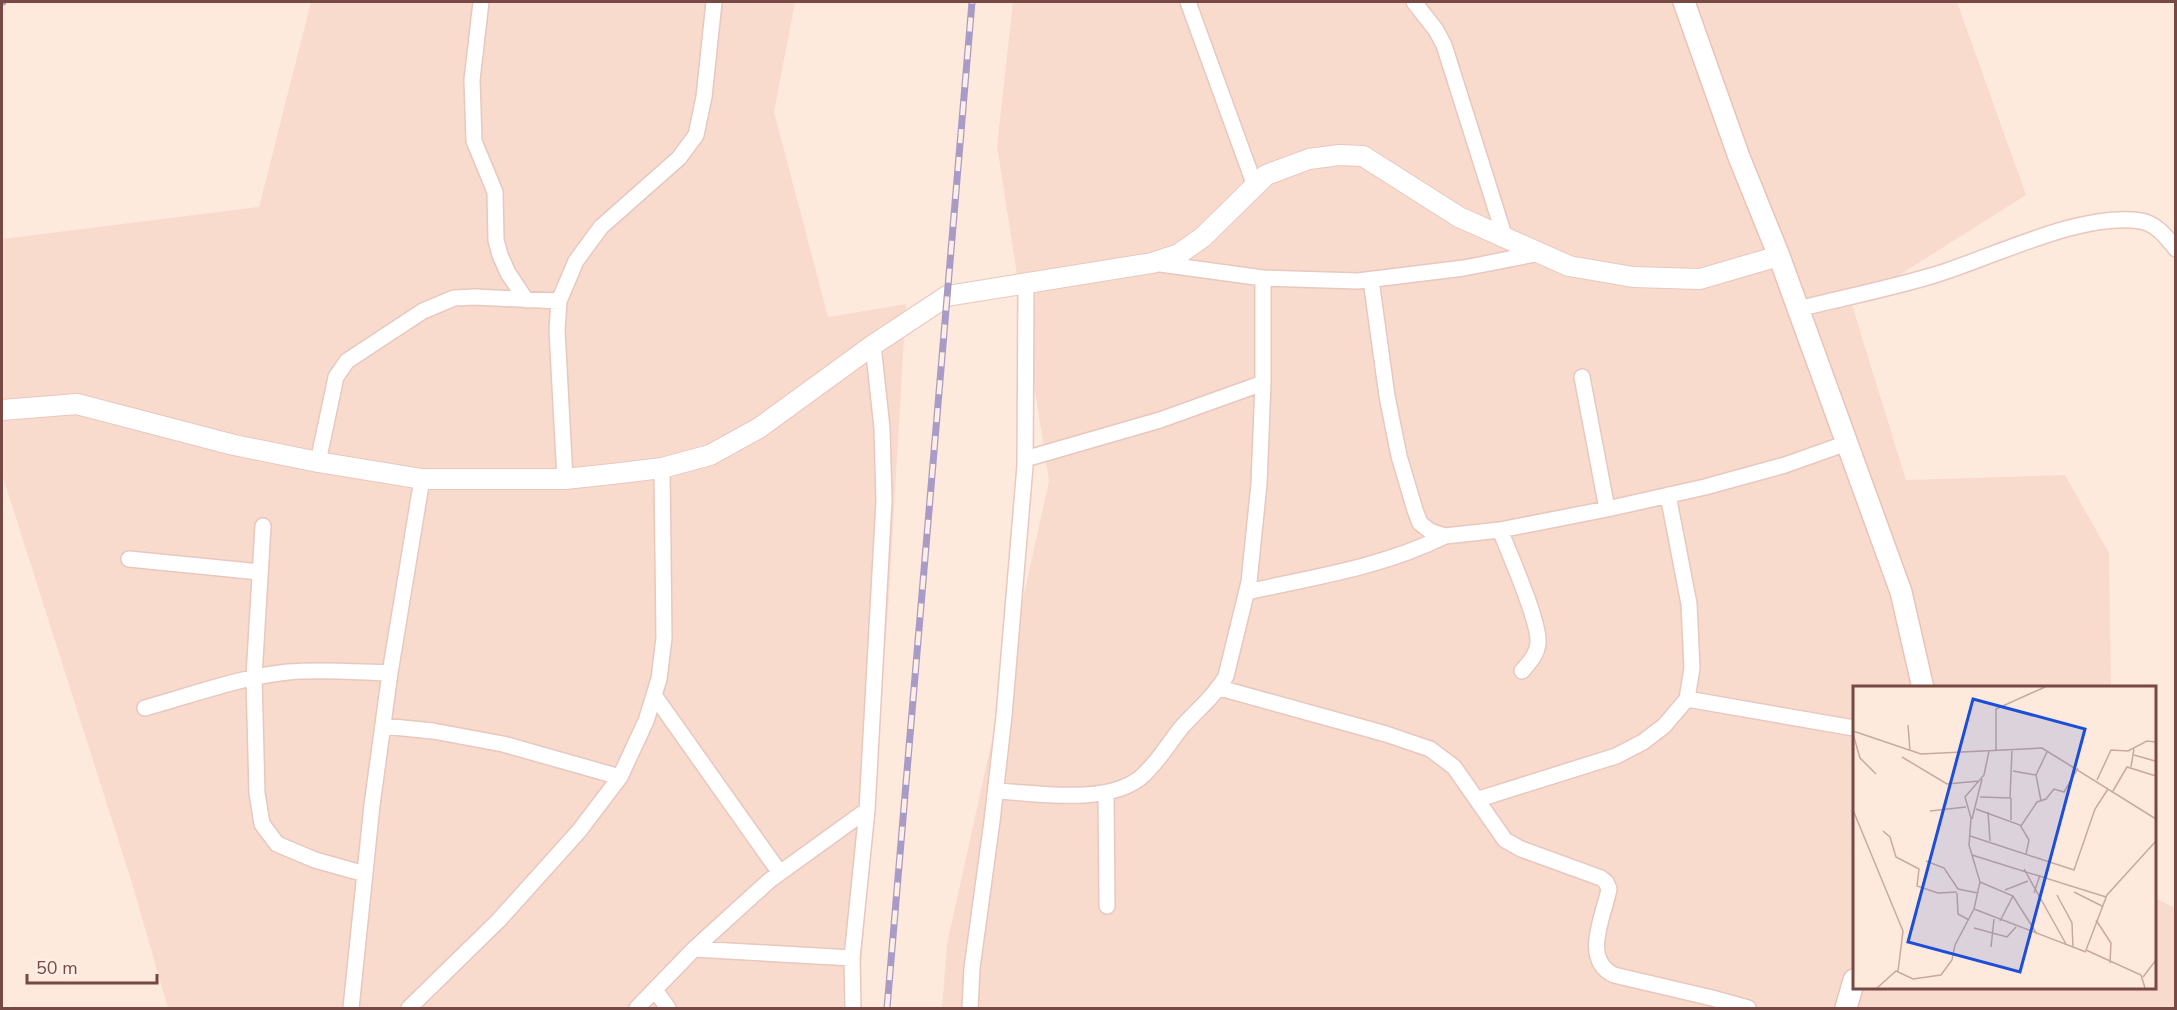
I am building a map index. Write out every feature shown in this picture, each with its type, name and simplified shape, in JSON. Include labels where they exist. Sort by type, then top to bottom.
[{"type":"main road","points":[[1684,2],[1739,157],[1779,256],[1901,592],[1923,686]]},
{"type":"main road","points":[[1846,1008],[1853,984]]},
{"type":"street","points":[[481,2],[472,80],[474,141],[495,192],[496,240],[500,255],[508,273],[526,300]]},
{"type":"street","points":[[565,478],[557,330],[559,302],[576,261],[601,227],[679,158],[696,135],[704,97],[714,2]]},
{"type":"street","points":[[1188,2],[1255,186]]},
{"type":"street","points":[[1414,2],[1437,30],[1443,45],[1505,238]]},
{"type":"street","points":[[2,410],[77,404],[234,444],[318,462],[422,479],[565,478],[662,468],[710,455],[759,428],[873,345],[947,296],[1152,263],[1179,254],[1203,237],[1266,175],[1309,159],[1339,155],[1363,156],[1458,217],[1569,266],[1633,277],[1700,279],[1779,256]]},
{"type":"street","points":[[1798,309],[1931,276],[2077,226],[2111,220],[2143,221],[2160,230],[2175,249]]},
{"type":"street","points":[[1152,263],[1263,278],[1371,280],[1464,268],[1540,253]]},
{"type":"street","points":[[996,791],[1072,795],[1107,793],[1126,787],[1140,778],[1186,723],[1220,688],[1226,676],[1247,592],[1259,484],[1263,383],[1263,278]]},
{"type":"street","points":[[1371,280],[1387,396],[1399,456],[1420,523],[1430,531],[1445,536]]},
{"type":"street","points":[[970,1008],[972,968],[996,791],[1025,459],[1026,283]]},
{"type":"street","points":[[318,462],[336,377],[347,361],[423,312],[454,298],[559,302]]},
{"type":"street","points":[[853,1008],[852,958],[867,810],[884,501],[882,428],[873,345]]},
{"type":"street","points":[[1582,377],[1607,509]]},
{"type":"street","points":[[1025,459],[1160,420],[1263,383]]},
{"type":"street","points":[[1247,592],[1368,565],[1411,552],[1445,536],[1500,530],[1668,495],[1785,465],[1847,443]]},
{"type":"street","points":[[409,1008],[499,921],[579,831],[620,777],[646,722],[659,679],[664,638],[662,468]]},
{"type":"street","points":[[351,1008],[382,726],[422,479]]},
{"type":"street","points":[[1479,799],[1616,756],[1643,742],[1664,726],[1687,699],[1692,668],[1689,604],[1668,495]]},
{"type":"street","points":[[263,526],[254,677],[257,793],[262,824],[278,844],[315,860],[365,874]]},
{"type":"street","points":[[1500,530],[1527,600],[1538,637],[1536,652],[1522,671]]},
{"type":"street","points":[[129,559],[260,572]]},
{"type":"street","points":[[145,708],[254,677],[288,672],[390,673]]},
{"type":"street","points":[[1220,688],[1386,734],[1430,749],[1455,766],[1479,799],[1496,830],[1505,840],[1521,849],[1593,875],[1606,882],[1610,890],[1596,942],[1596,954],[1605,970],[1614,975],[1748,1008]]},
{"type":"street","points":[[654,695],[780,873]]},
{"type":"street","points":[[1687,699],[1853,728]]},
{"type":"street","points":[[382,726],[433,731],[503,744],[620,777]]},
{"type":"street","points":[[1107,793],[1107,906]]},
{"type":"street","points":[[637,1008],[694,949],[780,873],[867,810]]},
{"type":"street","points":[[694,949],[852,958]]},
{"type":"street","points":[[655,990],[668,1008]]},
{"type":"shaded area","points":[[311,2],[795,2],[774,112],[828,317],[906,304],[889,595],[858,1008],[168,1008],[131,880],[2,474],[2,239],[259,207]]},
{"type":"shaded area","points":[[1013,2],[1957,2],[2026,195],[1852,305],[1906,480],[2065,475],[2109,553],[2111,686],[1853,686],[1853,989],[2156,989],[2156,898],[2175,908],[2175,1008],[942,1008],[947,944],[1049,481],[997,146]]},
{"type":"railway","points":[[887,1008],[972,2]]}]
